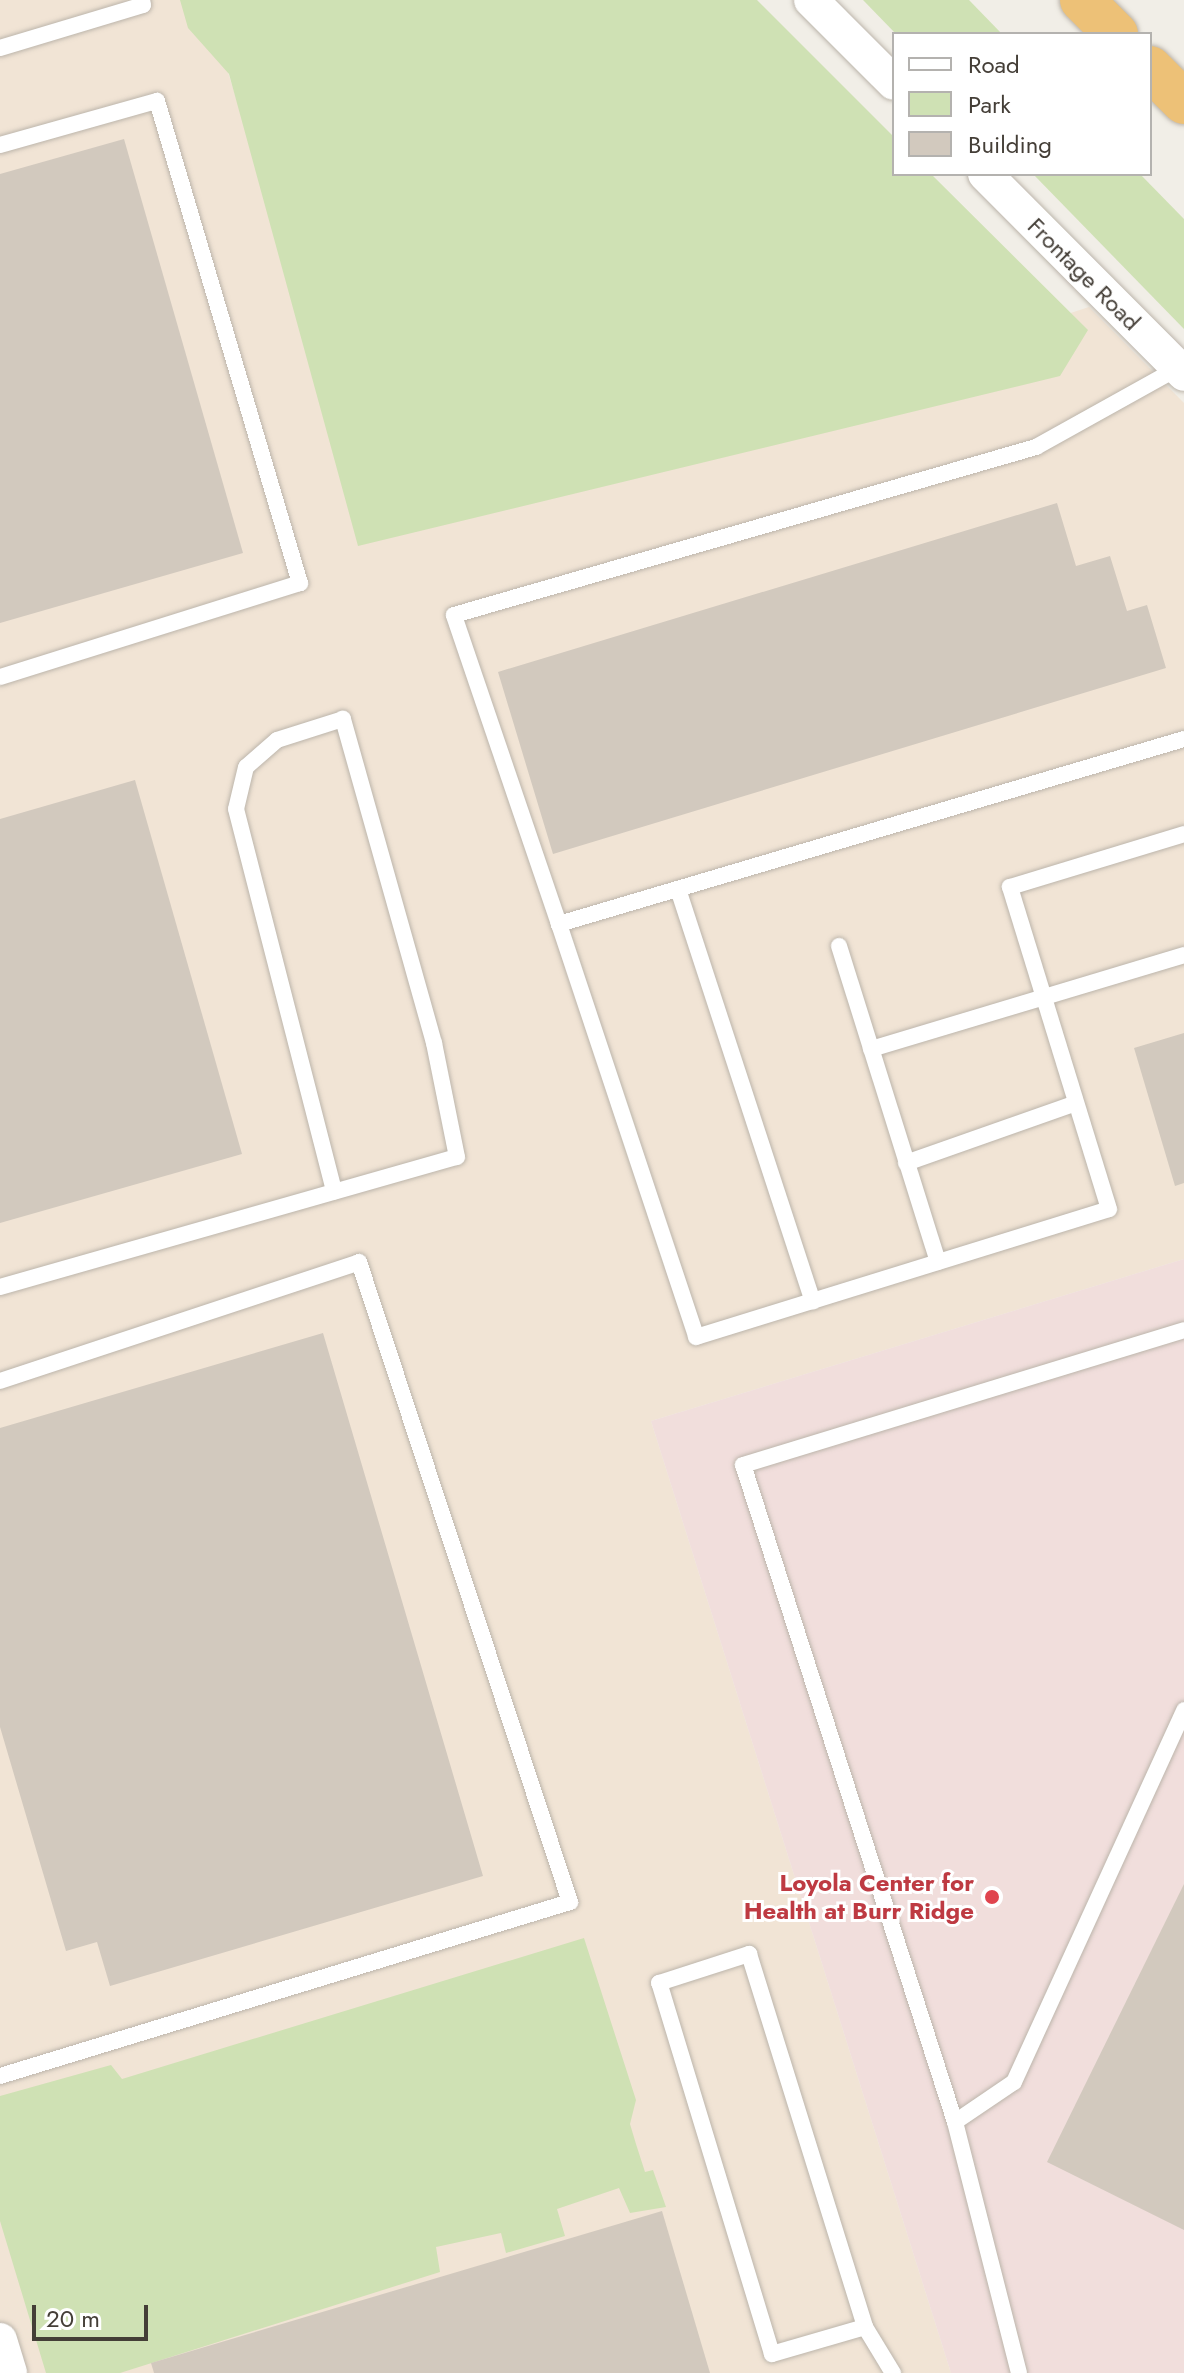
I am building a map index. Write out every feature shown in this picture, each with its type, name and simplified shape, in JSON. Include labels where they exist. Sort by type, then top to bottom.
[{"type":"highway","points":[[1082,0],[1114,32]]},
{"type":"highway","points":[[1152,70],[1184,102]]},
{"type":"street","points":[[811,0],[892,81]]},
{"type":"street","name":"Frontage Road","points":[[987,176],[1181,371]]},
{"type":"street","points":[[0,2340],[10,2373]]},
{"type":"lane","points":[[0,48],[143,5],[142,0]]},
{"type":"lane","points":[[0,145],[157,101],[300,583],[0,677]]},
{"type":"lane","points":[[1181,371],[1036,447],[454,615],[696,1337],[1109,1209],[1010,887],[1184,834]]},
{"type":"lane","points":[[0,1287],[334,1192],[457,1157],[434,1043],[343,719],[277,740],[246,767],[236,809],[334,1192]]},
{"type":"lane","points":[[559,924],[1184,739]]},
{"type":"lane","points":[[678,889],[813,1301]]},
{"type":"lane","points":[[839,946],[938,1262]]},
{"type":"lane","points":[[871,1049],[1184,955]]},
{"type":"lane","points":[[906,1163],[1076,1103]]},
{"type":"lane","points":[[0,1381],[359,1262],[570,1902],[0,2076]]},
{"type":"lane","points":[[1019,2373],[955,2122],[743,1465],[1184,1330]]},
{"type":"lane","points":[[955,2122],[1014,2082],[1184,1710]]},
{"type":"lane","points":[[865,2327],[772,2354],[659,1983],[749,1954],[865,2327],[893,2373]]},
{"type":"shaded area","points":[[0,0],[206,0],[371,540],[1089,307],[1184,403],[1184,1259],[651,1421],[951,2373],[0,2373]]},
{"type":"shaded area","name":"Loyola Center for Health at Burr Ridge","points":[[1184,1259],[1184,2373],[951,2373],[651,1421]]},
{"type":"green space","points":[[180,0],[757,0],[892,135],[892,176],[933,176],[1088,330],[1060,376],[358,546],[229,74],[188,28]]},
{"type":"green space","points":[[863,0],[969,0],[1000,32],[894,32]]},
{"type":"green space","points":[[1035,176],[1142,176],[1184,219],[1184,329]]},
{"type":"green space","points":[[584,1938],[636,2100],[630,2124],[636,2144],[645,2172],[653,2170],[666,2207],[630,2213],[619,2188],[557,2209],[565,2236],[506,2253],[501,2233],[436,2247],[440,2272],[120,2373],[46,2373],[0,2221],[0,2096],[111,2065],[122,2079]]},
{"type":"building","points":[[124,139],[243,553],[0,623],[0,174]]},
{"type":"building","points":[[1057,503],[1076,566],[1110,556],[1127,611],[1147,605],[1166,668],[553,854],[498,672]]},
{"type":"building","points":[[135,780],[242,1154],[0,1223],[0,819]]},
{"type":"building","points":[[1184,1033],[1184,1183],[1175,1186],[1134,1048]]},
{"type":"building","points":[[323,1333],[483,1876],[110,1986],[97,1942],[66,1951],[0,1727],[0,1428]]},
{"type":"building","points":[[1184,1884],[1184,2230],[1047,2162]]},
{"type":"building","points":[[662,2211],[710,2373],[154,2373],[151,2363]]},
{"type":"place","name":"Loyola Center for Health at Burr Ridge","points":[[992,1897]]}]
